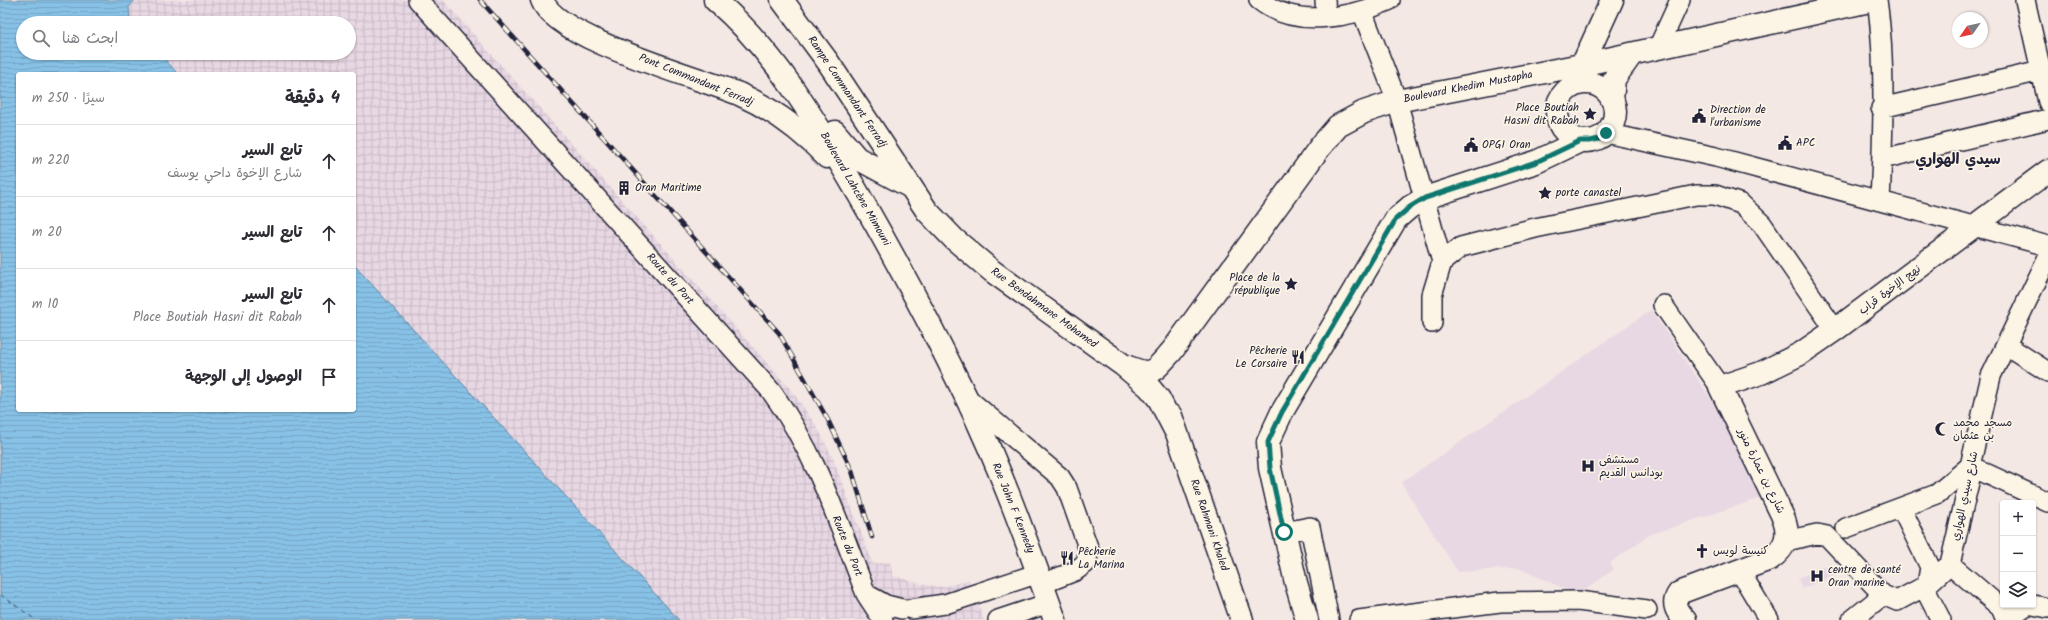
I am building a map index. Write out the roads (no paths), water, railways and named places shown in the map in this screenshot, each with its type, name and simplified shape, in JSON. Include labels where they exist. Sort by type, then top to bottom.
[{"type":"main road","name":"Pont Commandant Ferradj","points":[[542,0],[553,15],[576,30],[601,43],[739,94],[773,112],[807,136],[842,174],[882,234]]},
{"type":"main road","points":[[554,0],[576,30]]},
{"type":"main road","name":"Boulevard Lahcène Mimouni","points":[[715,0],[744,27],[774,60],[824,135],[882,234],[967,398]]},
{"type":"main road","name":"Boulevard Lahcène Mimouni","points":[[737,0],[762,28],[846,147],[857,158],[910,186]]},
{"type":"main road","name":"Rampe Commandant Ferradj","points":[[782,0],[828,62],[910,186]]},
{"type":"main road","points":[[1573,86],[1581,65],[1612,0]]},
{"type":"main road","name":"Boulevard Khedim Mustapha","points":[[1172,351],[1320,147],[1338,126],[1364,112],[1397,101],[1581,65],[1876,0]]},
{"type":"main road","points":[[1606,93],[1632,54]]},
{"type":"main road","points":[[1307,620],[1284,532],[1270,468],[1268,442],[1282,412],[1396,219],[1410,207],[1425,198],[1536,162],[1580,141],[1599,139],[1606,133],[1615,117],[1606,93],[1581,65]]},
{"type":"main road","points":[[1580,141],[1568,135],[1559,124],[1557,116],[1559,102],[1566,91],[1573,86],[1586,84],[1606,93]]},
{"type":"main road","points":[[1536,162],[1559,124]]},
{"type":"main road","name":"نهج الإخوة قراب","points":[[1720,387],[1767,370],[1800,354],[1836,330],[2048,171]]},
{"type":"main road","name":"Rue Bendahmane Mohamed","points":[[910,186],[928,211],[960,244],[992,271],[1123,365],[1149,387],[1159,399],[1175,430]]},
{"type":"main road","points":[[1123,365],[1143,373],[1151,372],[1172,351]]},
{"type":"main road","points":[[1172,351],[1164,380],[1167,403],[1175,430]]},
{"type":"main road","name":"شارع بن عمارة منور","points":[[1720,387],[1784,519],[1787,533],[1786,541]]},
{"type":"main road","name":"Rue John F Kennedy","points":[[967,398],[1009,497],[1046,595]]},
{"type":"main road","name":"Rue Rahmani Khaled","points":[[1175,430],[1242,620]]},
{"type":"main road","points":[[1685,620],[1677,611],[1675,602],[1676,597],[1682,590],[1739,570],[1776,554],[1786,541]]},
{"type":"street","name":"Route du Port","points":[[418,0],[771,391],[800,435],[816,468],[866,594],[883,620]]},
{"type":"street","points":[[1259,0],[1278,12],[1294,16],[1326,8],[1362,11],[1390,0]]},
{"type":"street","points":[[1658,48],[1680,0]]},
{"type":"street","points":[[1876,0],[1882,31],[1882,159],[1880,201]]},
{"type":"street","points":[[2025,0],[2048,102]]},
{"type":"street","points":[[1362,11],[1397,101],[1442,262],[1432,295],[1432,323]]},
{"type":"street","points":[[1881,108],[2041,71]]},
{"type":"street","points":[[1882,159],[2048,118]]},
{"type":"street","points":[[1606,133],[1716,157],[2048,246]]},
{"type":"street","points":[[1442,262],[1461,247],[1535,228],[1696,195],[1715,195],[1741,204],[1762,224],[1836,330]]},
{"type":"street","name":"شارع سيدي الهواري","points":[[1950,564],[1970,478],[1970,466],[1991,376],[2048,257]]},
{"type":"street","name":"شارع بن عمارة منور","points":[[1663,305],[1720,387]]},
{"type":"street","points":[[2006,345],[2048,372]]},
{"type":"street","points":[[967,398],[1060,476],[1067,488],[1089,550],[1086,563],[1046,595],[998,620]]},
{"type":"street","points":[[1846,528],[1937,494],[1970,466],[2048,502]]},
{"type":"street","points":[[1901,508],[1930,567],[1927,585],[1928,595],[1941,620]]},
{"type":"street","points":[[1284,532],[1310,527],[1329,620]]},
{"type":"street","points":[[1786,541],[1817,534],[1827,536],[1890,598]]},
{"type":"street","points":[[1852,620],[1890,598],[1927,585],[1950,564],[2004,614],[2017,612],[2023,608]]},
{"type":"street","points":[[1739,570],[1769,620]]},
{"type":"street","points":[[866,594],[907,614],[945,604],[1046,595]]},
{"type":"street","points":[[1359,620],[1500,602],[1578,601],[1647,610]]},
{"type":"street","points":[[2036,605],[2048,608]]},
{"type":"water","points":[[0,0],[135,0],[129,7],[130,16],[16,16],[16,60],[165,60],[176,72],[16,72],[16,412],[356,412],[356,267],[679,620],[0,620]]},
{"type":"railway","points":[[480,0],[779,333],[828,420],[852,471],[872,537]]},
{"type":"place","name":"Place Boutiah Hasni dit Rabah","points":[[1590,114]]},
{"type":"place","name":"Direction de l'urbanisme","points":[[1699,116]]},
{"type":"place","name":"APC","points":[[1785,143]]},
{"type":"place","name":"OPGI Oran","points":[[1471,145]]},
{"type":"place","name":"Oran Maritime","points":[[624,188]]},
{"type":"place","name":"porte canastel","points":[[1545,193]]},
{"type":"place","name":"Place de la république","points":[[1291,284]]},
{"type":"place","name":"Pêcherie Le Corsaire","points":[[1298,357]]},
{"type":"place","name":"مسجد محمد بن عثمان","points":[[1942,429]]},
{"type":"place","name":"مستشفى بودانس القديم","points":[[1588,466]]},
{"type":"place","name":"كنيسة لويس","points":[[1702,551]]},
{"type":"place","name":"Pêcherie La Marina","points":[[1067,558]]},
{"type":"place","name":"centre de santé Oran marine","points":[[1817,576]]},
{"type":"district","name":"سيدي الهواري","points":[[1958,160]]}]
